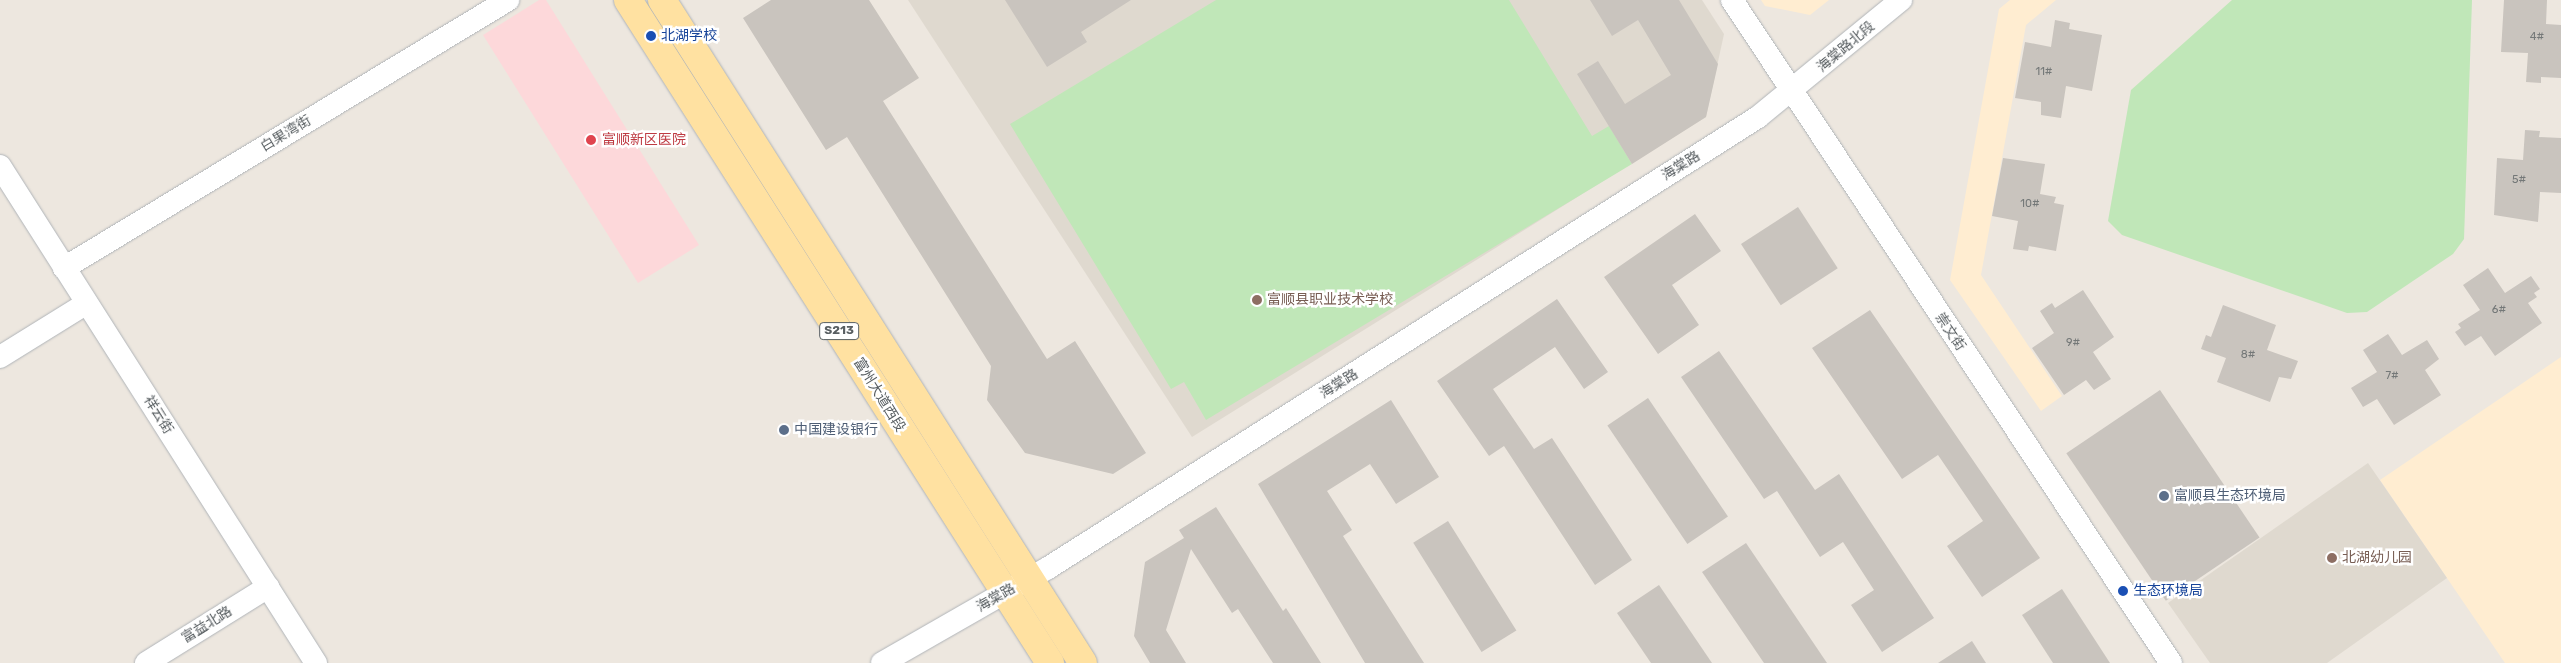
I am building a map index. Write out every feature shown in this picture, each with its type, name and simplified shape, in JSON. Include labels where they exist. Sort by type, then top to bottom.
[{"type":"main road","name":"富州大道西段","points":[[628,0],[1050,663]]},
{"type":"main road","name":"富州大道西段","points":[[662,0],[1083,663]]},
{"type":"street","name":"白果湾街","points":[[64,268],[508,0]]},
{"type":"street","name":"崇文街","points":[[1732,0],[1791,94],[2171,663]]},
{"type":"street","name":"海棠路北段","points":[[1791,94],[1901,0]]},
{"type":"street","name":"海棠路","points":[[882,663],[1030,579],[1791,94]]},
{"type":"street","name":"祥云街","points":[[0,166],[316,663]]},
{"type":"street","points":[[0,357],[87,303]]},
{"type":"street","name":"富益北路","points":[[146,663],[268,588]]},
{"type":"shaded area","name":"富顺新区医院","points":[[539,0],[546,0],[699,245],[638,283],[483,35]]},
{"type":"shaded area","name":"富顺县职业技术学校","points":[[908,0],[1702,0],[1724,34],[1706,117],[1192,437]]},
{"type":"shaded area","points":[[1761,0],[1829,0],[1810,15],[1765,6]]},
{"type":"shaded area","points":[[2010,0],[2056,0],[2026,25],[1981,275],[2062,396],[2041,411],[1950,280],[1999,9]]},
{"type":"shaded area","points":[[2561,357],[2561,663],[2505,663],[2380,480]]},
{"type":"shaded area","name":"北湖幼儿园","points":[[2368,463],[2447,578],[2327,663],[2210,663],[2168,603]]},
{"type":"green space","name":"富顺县职业技术学校","points":[[1216,0],[1509,0],[1592,136],[1609,126],[1632,164],[1206,420],[1184,382],[1171,389],[1010,124]]},
{"type":"green space","points":[[2232,0],[2472,0],[2464,239],[2453,254],[2367,312],[2347,313],[2122,235],[2108,221],[2131,90]]},
{"type":"building","points":[[771,0],[869,0],[919,78],[883,101],[1047,359],[1075,341],[1146,453],[1113,474],[1025,453],[987,400],[991,366],[847,137],[826,150],[743,18]]},
{"type":"building","points":[[1005,0],[1131,0],[1081,32],[1087,42],[1047,67]]},
{"type":"building","points":[[1590,0],[1679,0],[1718,64],[1706,117],[1632,164],[1577,74],[1598,61],[1625,104],[1671,75],[1638,20],[1612,36]]},
{"type":"building","points":[[2504,0],[2547,0],[2546,24],[2561,25],[2561,78],[2541,77],[2541,83],[2526,82],[2528,53],[2501,52]]},
{"type":"building","points":[[2055,20],[2070,23],[2069,29],[2102,35],[2092,91],[2066,86],[2061,118],[2041,115],[2041,102],[2015,98],[2025,42],[2051,47]]},
{"type":"building","points":[[2525,130],[2540,131],[2539,137],[2561,138],[2561,193],[2540,192],[2538,222],[2494,215],[2497,158],[2523,160]]},
{"type":"building","points":[[2003,158],[2045,164],[2040,194],[2056,197],[2054,203],[2064,205],[2056,251],[2029,246],[2028,251],[2013,249],[2018,221],[1992,216]]},
{"type":"building","points":[[1798,207],[1838,268],[1781,305],[1741,244]]},
{"type":"building","points":[[1695,214],[1721,251],[1672,285],[1699,325],[1658,354],[1604,277]]},
{"type":"building","points":[[2488,268],[2505,293],[2531,276],[2540,289],[2534,293],[2537,297],[2528,303],[2542,323],[2495,356],[2481,336],[2465,346],[2455,332],[2461,328],[2458,324],[2480,310],[2463,285]]},
{"type":"building","points":[[2083,290],[2114,337],[2093,352],[2111,379],[2094,390],[2086,380],[2064,395],[2032,348],[2054,333],[2040,311],[2052,303],[2055,308]]},
{"type":"building","points":[[1557,299],[1608,372],[1584,389],[1555,347],[1493,389],[1534,449],[1552,438],[1632,560],[1595,585],[1504,446],[1489,456],[1437,381]]},
{"type":"building","points":[[2223,305],[2276,325],[2267,350],[2298,361],[2291,379],[2279,377],[2270,402],[2217,382],[2226,358],[2201,349],[2206,335],[2211,337]]},
{"type":"building","points":[[1870,310],[2040,558],[1982,597],[1947,546],[1983,521],[1938,455],[1902,479],[1812,348]]},
{"type":"building","points":[[2388,334],[2402,355],[2427,340],[2439,359],[2425,370],[2441,395],[2394,425],[2377,399],[2363,407],[2351,388],[2377,372],[2363,350]]},
{"type":"building","points":[[1719,351],[1815,490],[1839,474],[1934,618],[1882,652],[1851,605],[1874,590],[1843,542],[1820,557],[1777,491],[1764,499],[1681,377]]},
{"type":"building","name":"富顺县生态环境局","points":[[2160,390],[2260,538],[2166,601],[2066,453]]},
{"type":"building","points":[[1648,398],[1728,517],[1687,544],[1607,425]]},
{"type":"building","points":[[1391,400],[1439,477],[1396,504],[1370,464],[1327,491],[1352,530],[1343,536],[1424,663],[1365,663],[1258,484]]},
{"type":"building","points":[[1216,507],[1283,611],[1286,608],[1321,663],[1273,663],[1238,609],[1232,613],[1191,549],[1166,630],[1186,663],[1150,663],[1134,636],[1145,562],[1184,538],[1179,530]]},
{"type":"building","points":[[1448,521],[1516,630],[1482,652],[1413,543]]},
{"type":"building","points":[[1746,543],[1827,663],[1764,663],[1702,572]]},
{"type":"building","points":[[1659,585],[1712,663],[1651,663],[1617,613]]},
{"type":"building","points":[[2062,589],[2110,663],[2053,663],[2022,615]]},
{"type":"building","points":[[1972,641],[1986,663],[1938,663]]},
{"type":"place","name":"北湖学校","points":[[651,36]]},
{"type":"place","name":"富顺新区医院","points":[[591,140]]},
{"type":"place","name":"富顺县职业技术学校","points":[[1257,300]]},
{"type":"place","name":"中国建设银行","points":[[784,430]]},
{"type":"place","name":"富顺县生态环境局","points":[[2164,496]]},
{"type":"place","name":"北湖幼儿园","points":[[2332,558]]},
{"type":"place","name":"生态环境局","points":[[2123,591]]}]
